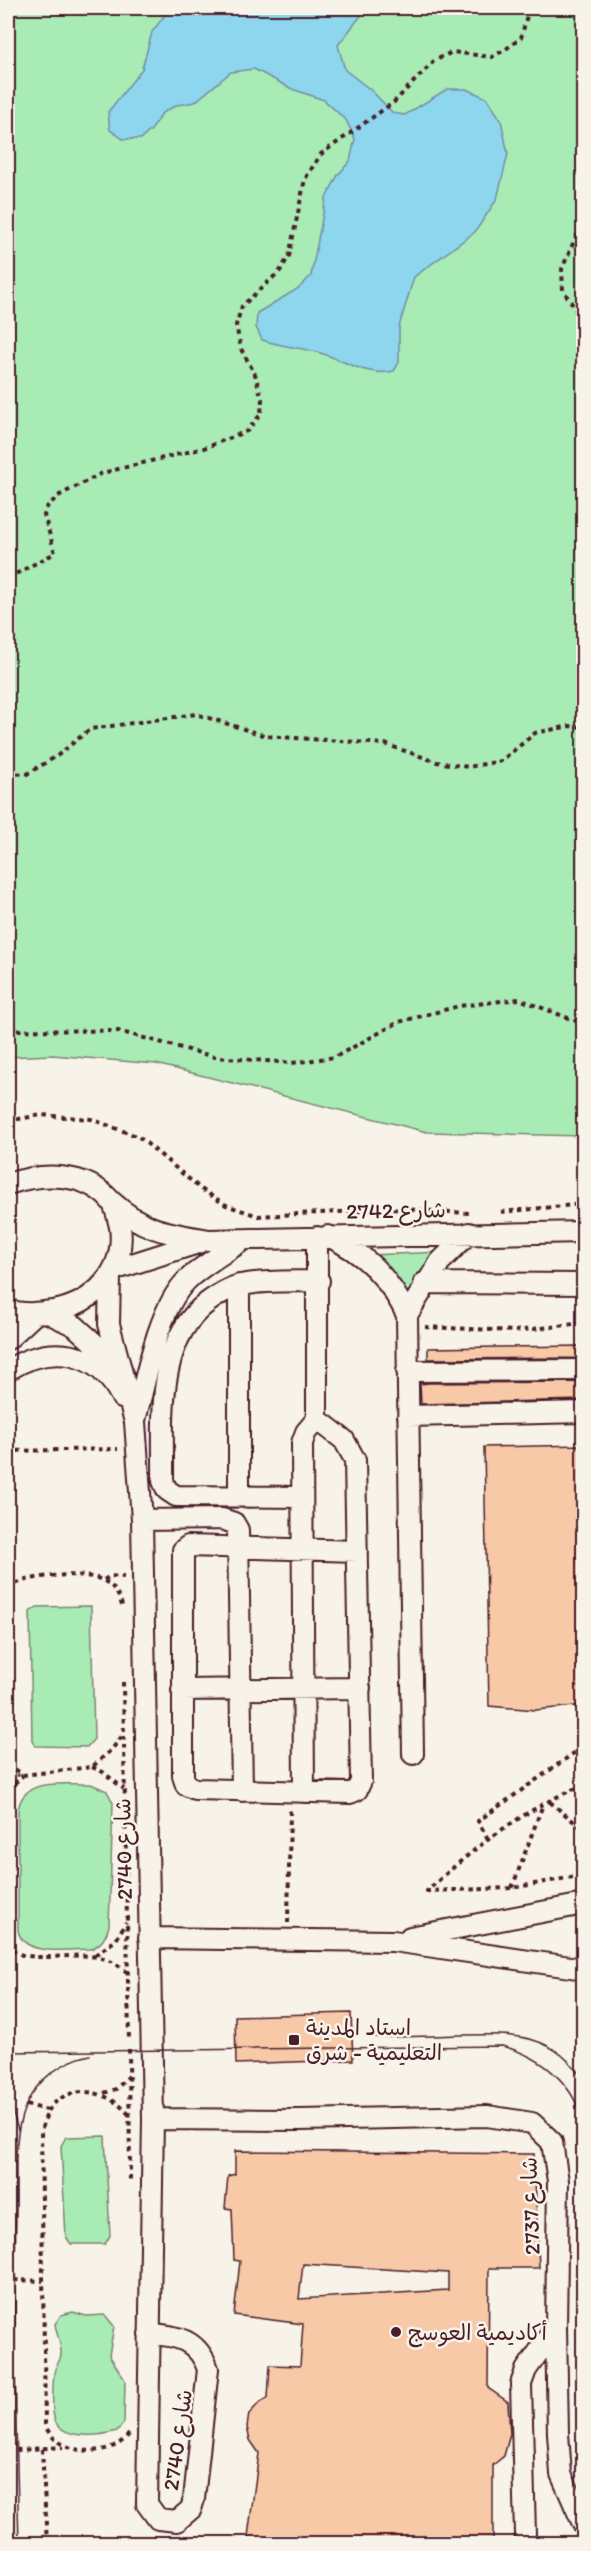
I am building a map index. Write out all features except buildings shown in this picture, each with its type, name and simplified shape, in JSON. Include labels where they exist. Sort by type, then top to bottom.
[{"type":"street","name":"شارع 2742","points":[[8,1184],[23,1179],[54,1176],[84,1182],[144,1226],[163,1233],[209,1239],[584,1232]]},
{"type":"street","name":"شارع 2740","points":[[112,1202],[121,1236],[111,1273],[109,1324],[135,1422],[139,1449],[142,1520],[153,2119],[149,2334],[147,2504],[158,2519],[167,2522],[177,2521],[191,2509],[209,2380],[205,2358],[191,2343],[170,2335],[149,2334]]},
{"type":"street","points":[[412,1754],[407,1319],[424,1283],[440,1262],[469,1233]]},
{"type":"street","points":[[297,1792],[302,1689],[302,1443],[306,1432],[317,1419],[319,1281],[323,1236],[357,1252],[381,1273],[407,1319]]},
{"type":"street","name":"شارع 2742","points":[[111,1273],[209,1239]]},
{"type":"street","points":[[135,1422],[157,1337],[174,1300],[186,1281],[243,1240]]},
{"type":"street","points":[[8,1310],[40,1313],[71,1308],[86,1300],[111,1273]]},
{"type":"street","points":[[302,1497],[176,1496],[167,1490],[163,1481],[165,1383],[183,1331],[198,1310],[218,1294],[239,1285],[319,1281]]},
{"type":"street","points":[[424,1283],[584,1284]]},
{"type":"street","points":[[239,1285],[239,1496]]},
{"type":"street","points":[[8,1339],[40,1313]]},
{"type":"street","points":[[40,1313],[75,1326],[119,1366]]},
{"type":"street","points":[[8,1370],[26,1358],[53,1352],[81,1359],[105,1374],[117,1388],[135,1422]]},
{"type":"street","points":[[407,1371],[584,1370]]},
{"type":"street","points":[[408,1416],[584,1412]]},
{"type":"street","points":[[317,1419],[344,1440],[355,1460],[357,1551],[360,1688],[361,1781],[357,1790],[350,1793],[195,1789],[186,1785],[183,1776],[183,1550],[188,1546],[357,1551]]},
{"type":"street","points":[[142,1520],[222,1519],[234,1523],[238,1530],[242,1791]]},
{"type":"street","points":[[182,1690],[360,1688]]},
{"type":"street","points":[[393,1941],[584,1904]]},
{"type":"street","points":[[149,1938],[393,1941],[584,1969]]},
{"type":"street","name":"شارع 2737","points":[[153,2119],[300,2120],[487,2116],[532,2123],[552,2142],[558,2181],[556,2327],[561,2474],[584,2526]]},
{"type":"street","points":[[525,2534],[521,2384],[526,2370],[556,2327]]},
{"type":"path","points":[[8,578],[55,553],[44,515],[47,507],[58,496],[102,473],[204,448],[247,431],[261,414],[262,399],[255,374],[241,349],[236,325],[242,306],[280,272],[288,256],[305,179],[321,153],[394,102],[434,61],[452,52],[492,57],[506,49],[521,38],[528,8]]},
{"type":"path","points":[[584,218],[562,269],[563,290],[584,322]]},
{"type":"path","points":[[8,773],[27,774],[57,756],[90,729],[196,714],[266,736],[385,744],[437,762],[468,767],[501,760],[535,733],[570,726],[584,727]]},
{"type":"path","points":[[8,1030],[118,1031],[215,1057],[292,1063],[336,1057],[399,1022],[459,1006],[519,999],[584,1024]]},
{"type":"path","points":[[8,1121],[41,1115],[91,1119],[139,1137],[201,1190],[226,1205],[258,1216],[400,1209],[476,1213]]},
{"type":"path","points":[[498,1212],[584,1204]]},
{"type":"path","points":[[407,1319],[459,1329],[516,1331],[584,1323]]},
{"type":"path","points":[[8,1451],[139,1449]]},
{"type":"path","points":[[8,1582],[30,1577],[91,1577],[104,1580],[114,1588],[123,1607],[123,1619]]},
{"type":"path","points":[[8,1588],[15,1582]]},
{"type":"path","points":[[123,1677],[129,2042]]},
{"type":"path","points":[[92,1767],[112,1749],[124,1734]]},
{"type":"path","points":[[488,1839],[477,1821],[584,1746]]},
{"type":"path","points":[[8,1764],[23,1775]]},
{"type":"path","points":[[8,1773],[23,1775],[92,1767],[103,1772],[124,1790]]},
{"type":"path","points":[[8,1790],[23,1775]]},
{"type":"path","points":[[584,1785],[542,1806],[468,1852],[427,1891],[512,1888],[584,1875]]},
{"type":"path","points":[[288,1939],[297,1792]]},
{"type":"path","points":[[550,1802],[584,1830]]},
{"type":"path","points":[[512,1888],[542,1806]]},
{"type":"path","points":[[94,1956],[116,1940],[126,1922]]},
{"type":"path","points":[[8,1941],[13,1950],[31,1957],[94,1956],[116,1962],[127,1973]]},
{"type":"path","points":[[8,1955],[13,1950]]},
{"type":"path","points":[[102,2094],[114,2099],[130,2116],[129,2049]]},
{"type":"path","points":[[66,2447],[56,2443],[48,2434],[45,2424],[41,2130],[48,2110],[57,2101],[72,2094],[102,2094],[116,2089],[129,2076]]},
{"type":"path","points":[[26,2105],[48,2110]]},
{"type":"path","points":[[14,2280],[43,2281]]},
{"type":"path","points":[[16,2450],[66,2447],[104,2449],[117,2445],[128,2437],[131,2430]]},
{"type":"path","points":[[42,2449],[47,2544]]},
{"type":"green space","points":[[8,8],[583,8],[583,1136],[427,1132],[156,1064],[52,1055],[8,1057]]},
{"type":"green space","points":[[443,1252],[408,1306],[369,1255]]},
{"type":"green space","points":[[91,1606],[94,1739],[87,1747],[35,1746],[32,1741],[30,1612],[37,1607]]},
{"type":"green space","points":[[57,1784],[91,1784],[107,1791],[113,1803],[108,1930],[101,1942],[91,1949],[48,1950],[29,1945],[22,1939],[18,1930],[18,1811],[21,1800],[35,1787]]},
{"type":"green space","points":[[105,2136],[110,2236],[105,2244],[71,2244],[66,2237],[61,2146],[66,2137]]},
{"type":"green space","points":[[73,2312],[86,2316],[105,2315],[114,2326],[109,2355],[125,2380],[124,2423],[117,2431],[93,2435],[74,2434],[60,2427],[55,2421],[54,2373],[61,2355],[55,2324],[61,2315]]},
{"type":"water","points":[[170,8],[367,8],[338,45],[345,70],[372,91],[393,113],[405,115],[447,89],[466,89],[487,98],[501,120],[508,154],[497,199],[475,232],[414,277],[399,327],[399,362],[394,371],[373,372],[313,351],[262,340],[256,327],[257,313],[299,288],[311,276],[326,198],[338,175],[350,161],[355,139],[346,120],[324,100],[292,89],[254,69],[231,72],[195,102],[177,105],[162,113],[152,129],[141,139],[123,139],[110,130],[108,112],[142,69],[152,32]]},
{"type":"tram line","points":[[376,2037],[496,2035],[530,2039],[545,2044],[559,2053],[572,2065],[584,2082]]},
{"type":"tram line","points":[[8,2052],[502,2046],[531,2057],[556,2075],[574,2099],[584,2129]]},
{"type":"tram line","points":[[19,2544],[15,2336],[18,2132],[25,2107],[43,2080],[60,2067],[90,2055]]},
{"type":"tram line","points":[[8,2095],[18,2130]]},
{"type":"place","name":"استاد المدينة التعليمية - شرق","points":[[294,2040]]},
{"type":"place","name":"أكاديمية العوسج","points":[[396,2332]]}]
